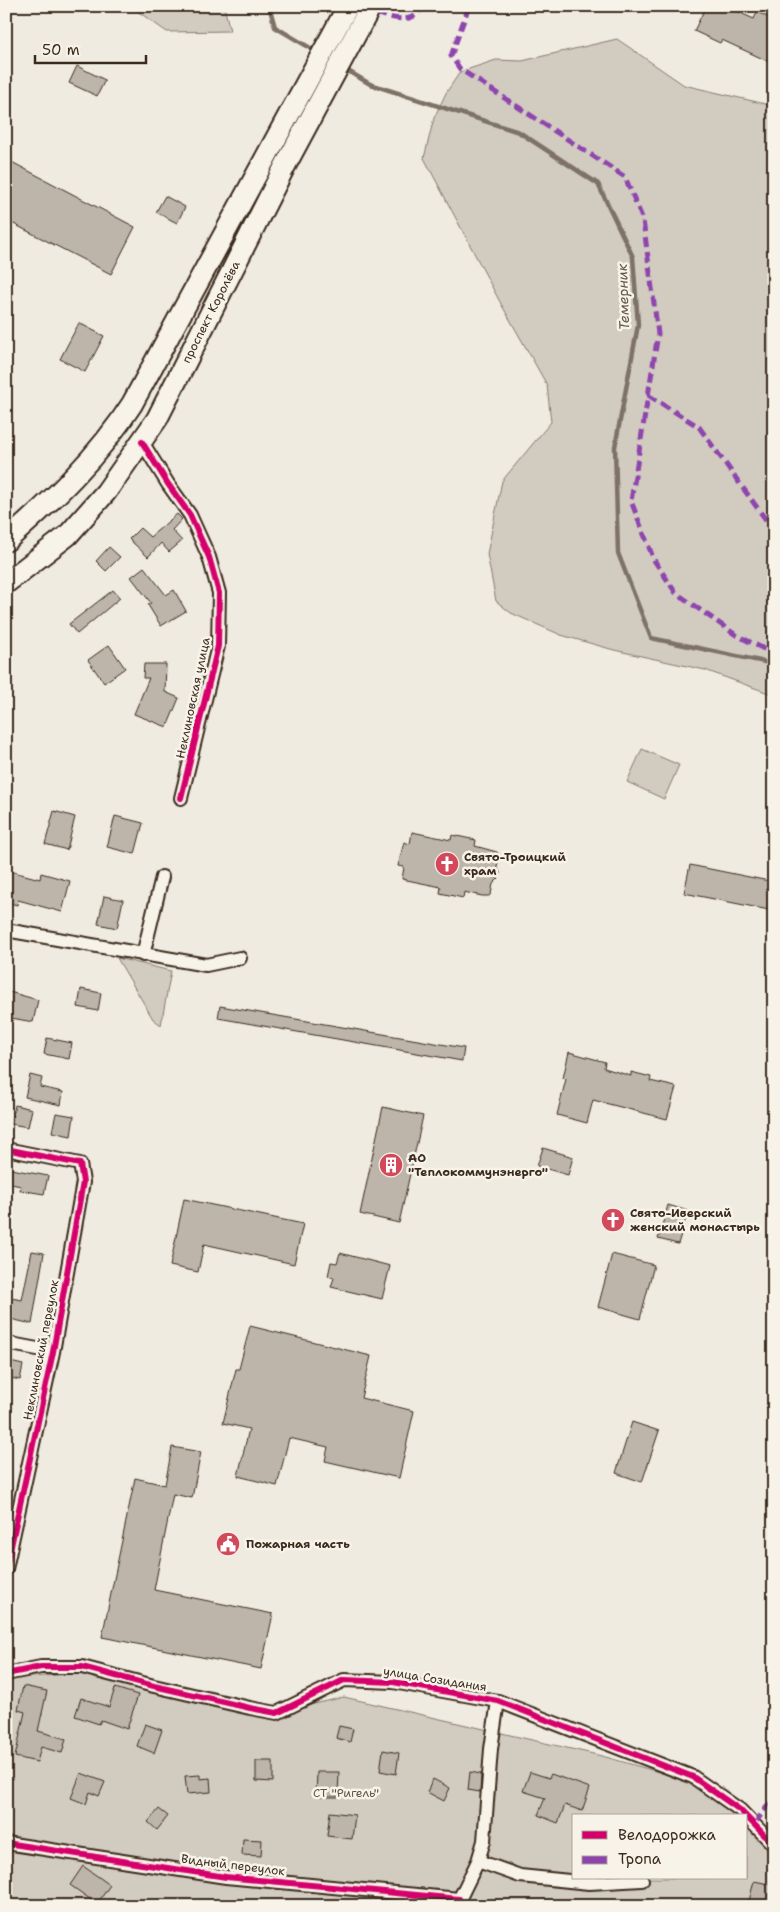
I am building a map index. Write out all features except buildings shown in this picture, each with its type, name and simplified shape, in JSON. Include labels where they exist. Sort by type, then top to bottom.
[{"type":"main road","name":"проспект Королёва","points":[[6,541],[78,474],[117,428],[268,156],[348,6]]},
{"type":"main road","name":"проспект Королёва","points":[[6,583],[68,535],[106,492],[157,419],[285,166],[371,6]]},
{"type":"street","name":"Неклиновская улица","points":[[142,442],[190,515],[209,557],[219,593],[218,646],[182,798]]},
{"type":"street","points":[[144,955],[162,877]]},
{"type":"street","points":[[6,930],[206,965],[240,958]]},
{"type":"street","name":"Неклиновский переулок","points":[[6,1149],[80,1164],[83,1182],[53,1352],[12,1522],[6,1569]]},
{"type":"street","points":[[6,1343],[53,1352]]},
{"type":"street","name":"улица Созидания","points":[[6,1674],[41,1667],[82,1667],[164,1688],[277,1713],[344,1680],[393,1682],[498,1701],[694,1777],[744,1814]]},
{"type":"street","points":[[458,1902],[478,1861],[484,1842],[491,1749],[498,1701]]},
{"type":"street","name":"улица Созидания","points":[[748,1818],[774,1845]]},
{"type":"street","name":"Видный переулок","points":[[6,1843],[226,1877],[458,1902]]},
{"type":"street","points":[[478,1861],[520,1876],[589,1883],[642,1880]]},
{"type":"green space","points":[[130,6],[224,6],[230,31],[167,32]]},
{"type":"green space","points":[[617,39],[684,85],[774,106],[774,695],[705,670],[614,650],[561,635],[511,613],[496,601],[487,554],[502,481],[551,422],[547,385],[500,302],[424,158],[434,118],[446,93],[460,72],[496,60],[522,61]]},
{"type":"green space","points":[[642,749],[679,765],[664,799],[627,782]]},
{"type":"green space","points":[[117,958],[171,971],[161,1025],[153,1019]]},
{"type":"green space","name":"СТ \"Ригель\"","points":[[84,1673],[277,1713],[344,1697],[602,1756],[694,1782],[740,1814],[572,1814],[572,1880],[748,1880],[748,1820],[774,1844],[774,1906],[6,1906],[6,1679]]},
{"type":"waterway","name":"Темерник","points":[[269,6],[275,27],[317,52]]},
{"type":"waterway","name":"Темерник","points":[[343,68],[370,84],[519,132],[598,184],[633,257],[638,325],[615,447],[618,553],[651,638],[774,664]]},
{"type":"marked path","points":[[363,6],[380,14],[400,19],[414,16],[425,6]]},
{"type":"marked path","points":[[469,6],[451,56],[460,69],[625,177],[643,220],[658,334],[631,501],[654,560],[676,593],[736,635],[774,654]]},
{"type":"marked path","points":[[648,395],[699,427],[774,531]]},
{"type":"marked path","points":[[755,1823],[774,1797]]},
{"type":"cycle path","points":[[142,442],[190,515],[209,557],[219,593],[218,646],[181,798]]},
{"type":"cycle path","points":[[6,1149],[80,1164],[83,1182],[53,1352],[6,1569]]},
{"type":"cycle path","points":[[6,1674],[41,1667],[82,1667],[154,1686],[277,1713],[344,1680],[393,1682],[498,1701],[693,1777],[744,1814]]},
{"type":"cycle path","points":[[748,1818],[774,1845]]},
{"type":"cycle path","points":[[6,1843],[226,1877],[459,1899]]},
{"type":"place","name":"Свято-Троицкий храм","points":[[447,864]]},
{"type":"place","name":"АО \"Теплокоммунэнерго\"","points":[[391,1165]]},
{"type":"place","name":"Свято-Иверский женский монастырь","points":[[613,1220]]},
{"type":"place","name":"Пожарная часть","points":[[228,1544]]}]
